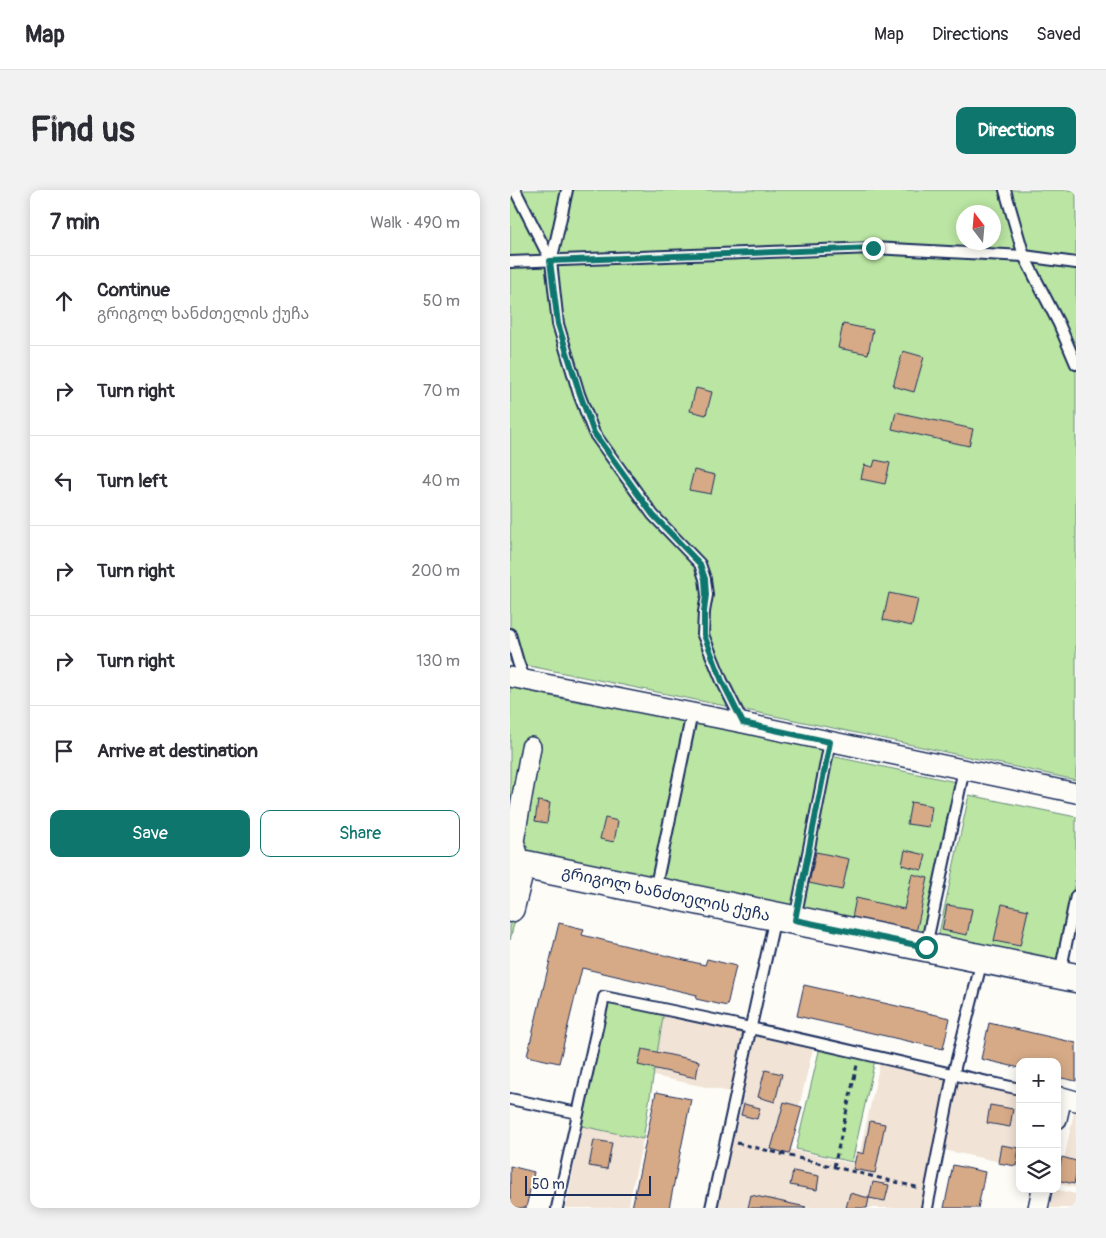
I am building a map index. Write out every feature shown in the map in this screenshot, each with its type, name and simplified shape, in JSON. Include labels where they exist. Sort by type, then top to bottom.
[{"type":"street","points":[[518,679],[743,723],[1076,794]]},
{"type":"street","points":[[510,908],[520,864],[514,841],[531,747]]},
{"type":"street","name":"გრიგოლ ხანძთელის ქუჩა","points":[[520,864],[1068,977]]},
{"type":"street","points":[[1038,1208],[1041,1193]]},
{"type":"lane","points":[[515,190],[550,261],[558,324],[594,433],[653,515],[700,564],[705,579],[706,595],[704,635],[722,681],[743,723]]},
{"type":"lane","points":[[550,261],[566,190]]},
{"type":"lane","points":[[1005,190],[1024,256],[1059,324],[1076,364]]},
{"type":"lane","points":[[510,262],[873,248],[1024,256],[1076,263]]},
{"type":"lane","points":[[510,634],[518,662],[518,679]]},
{"type":"lane","points":[[655,891],[692,713]]},
{"type":"lane","points":[[711,1208],[751,1028],[785,918],[830,742]]},
{"type":"lane","points":[[926,947],[964,769]]},
{"type":"lane","points":[[1068,977],[1076,896]]},
{"type":"lane","points":[[927,1208],[953,1075],[982,959]]},
{"type":"lane","points":[[557,1208],[604,997],[654,1006],[1016,1088]]},
{"type":"lane","points":[[510,1099],[578,1113]]},
{"type":"path","points":[[834,1167],[859,1053]]},
{"type":"path","points":[[726,1140],[930,1190]]},
{"type":"shaded area","points":[[664,1011],[813,1048],[789,1149],[857,1165],[880,1063],[1016,1091],[1016,1165],[935,1147],[921,1208],[717,1208],[744,1095],[654,1076]]},
{"type":"shaded area","points":[[1074,1112],[1076,1112],[1076,1188],[1061,1184],[1061,1174]]},
{"type":"shaded area","points":[[582,1126],[643,1139],[628,1208],[566,1208]]},
{"type":"shaded area","points":[[1061,1191],[1076,1194],[1076,1208],[1050,1208],[1053,1193],[1061,1193]]},
{"type":"green space","points":[[510,190],[1076,190],[1076,780],[510,662]]},
{"type":"green space","points":[[510,687],[563,699],[685,719],[649,892],[528,867],[510,940]]},
{"type":"green space","points":[[695,718],[827,745],[793,917],[659,889]]},
{"type":"green space","points":[[831,756],[956,782],[923,939],[800,914]]},
{"type":"green space","points":[[969,795],[1076,817],[1076,873],[1060,968],[937,942]]},
{"type":"green space","points":[[608,1002],[664,1011],[643,1139],[582,1126]]},
{"type":"green space","points":[[820,1047],[875,1060],[852,1162],[796,1149]]},
{"type":"building","points":[[843,324],[873,330],[868,354],[838,348]]},
{"type":"building","points":[[903,351],[924,357],[914,392],[893,386]]},
{"type":"building","points":[[696,388],[712,392],[706,415],[690,411]]},
{"type":"building","points":[[896,412],[973,429],[969,446],[892,429]]},
{"type":"building","points":[[875,460],[890,463],[885,484],[861,479],[864,465],[873,467]]},
{"type":"building","points":[[694,470],[715,475],[711,494],[689,490]]},
{"type":"building","points":[[889,593],[918,599],[912,626],[883,620]]},
{"type":"building","points":[[538,801],[550,803],[547,823],[535,821]]},
{"type":"building","points":[[911,802],[932,806],[929,827],[907,824]]},
{"type":"building","points":[[605,818],[618,821],[614,842],[600,839]]},
{"type":"building","points":[[905,850],[926,855],[922,870],[902,865]]},
{"type":"building","points":[[816,852],[849,859],[842,890],[809,883]]},
{"type":"building","points":[[912,874],[928,878],[915,937],[851,923],[856,898],[904,909]]},
{"type":"building","points":[[1002,904],[1028,910],[1020,946],[994,941]]},
{"type":"building","points":[[947,905],[972,909],[967,935],[942,930]]},
{"type":"building","points":[[559,923],[584,929],[582,935],[705,965],[707,959],[736,966],[727,1006],[696,999],[697,995],[582,968],[559,1063],[527,1056]]},
{"type":"building","points":[[804,985],[950,1018],[943,1049],[797,1016]]},
{"type":"building","points":[[989,1023],[1076,1043],[1076,1081],[1061,1078],[1061,1058],[1016,1058],[1016,1067],[981,1059]]},
{"type":"building","points":[[642,1049],[699,1061],[696,1078],[638,1065]]},
{"type":"building","points":[[765,1070],[782,1074],[775,1102],[758,1097]]},
{"type":"building","points":[[656,1092],[691,1099],[669,1208],[632,1208]]},
{"type":"building","points":[[784,1102],[802,1107],[789,1154],[771,1149]]},
{"type":"building","points":[[744,1104],[760,1108],[757,1119],[741,1115]]},
{"type":"building","points":[[990,1105],[1013,1109],[1010,1127],[987,1123]]},
{"type":"building","points":[[870,1121],[885,1124],[875,1173],[853,1169],[857,1152],[864,1154]]},
{"type":"building","points":[[594,1140],[612,1143],[607,1169],[589,1166]]},
{"type":"building","points":[[1001,1145],[1016,1148],[1016,1166],[998,1163]]},
{"type":"building","points":[[1062,1157],[1076,1161],[1074,1184],[1061,1181]]},
{"type":"building","points":[[953,1165],[985,1172],[978,1208],[944,1208]]},
{"type":"building","points":[[510,1166],[534,1172],[526,1208],[510,1208]]},
{"type":"building","points":[[793,1171],[819,1176],[817,1190],[790,1185]]},
{"type":"building","points":[[873,1182],[889,1185],[885,1201],[869,1198]]},
{"type":"building","points":[[850,1193],[869,1198],[867,1208],[846,1208]]},
{"type":"building","points":[[751,1195],[806,1207],[748,1208]]},
{"type":"route","points":[[873,248],[550,261],[558,324],[594,433],[653,515],[700,564],[705,579],[706,595],[704,635],[722,681],[743,723],[830,742],[795,920],[926,947]]}]
